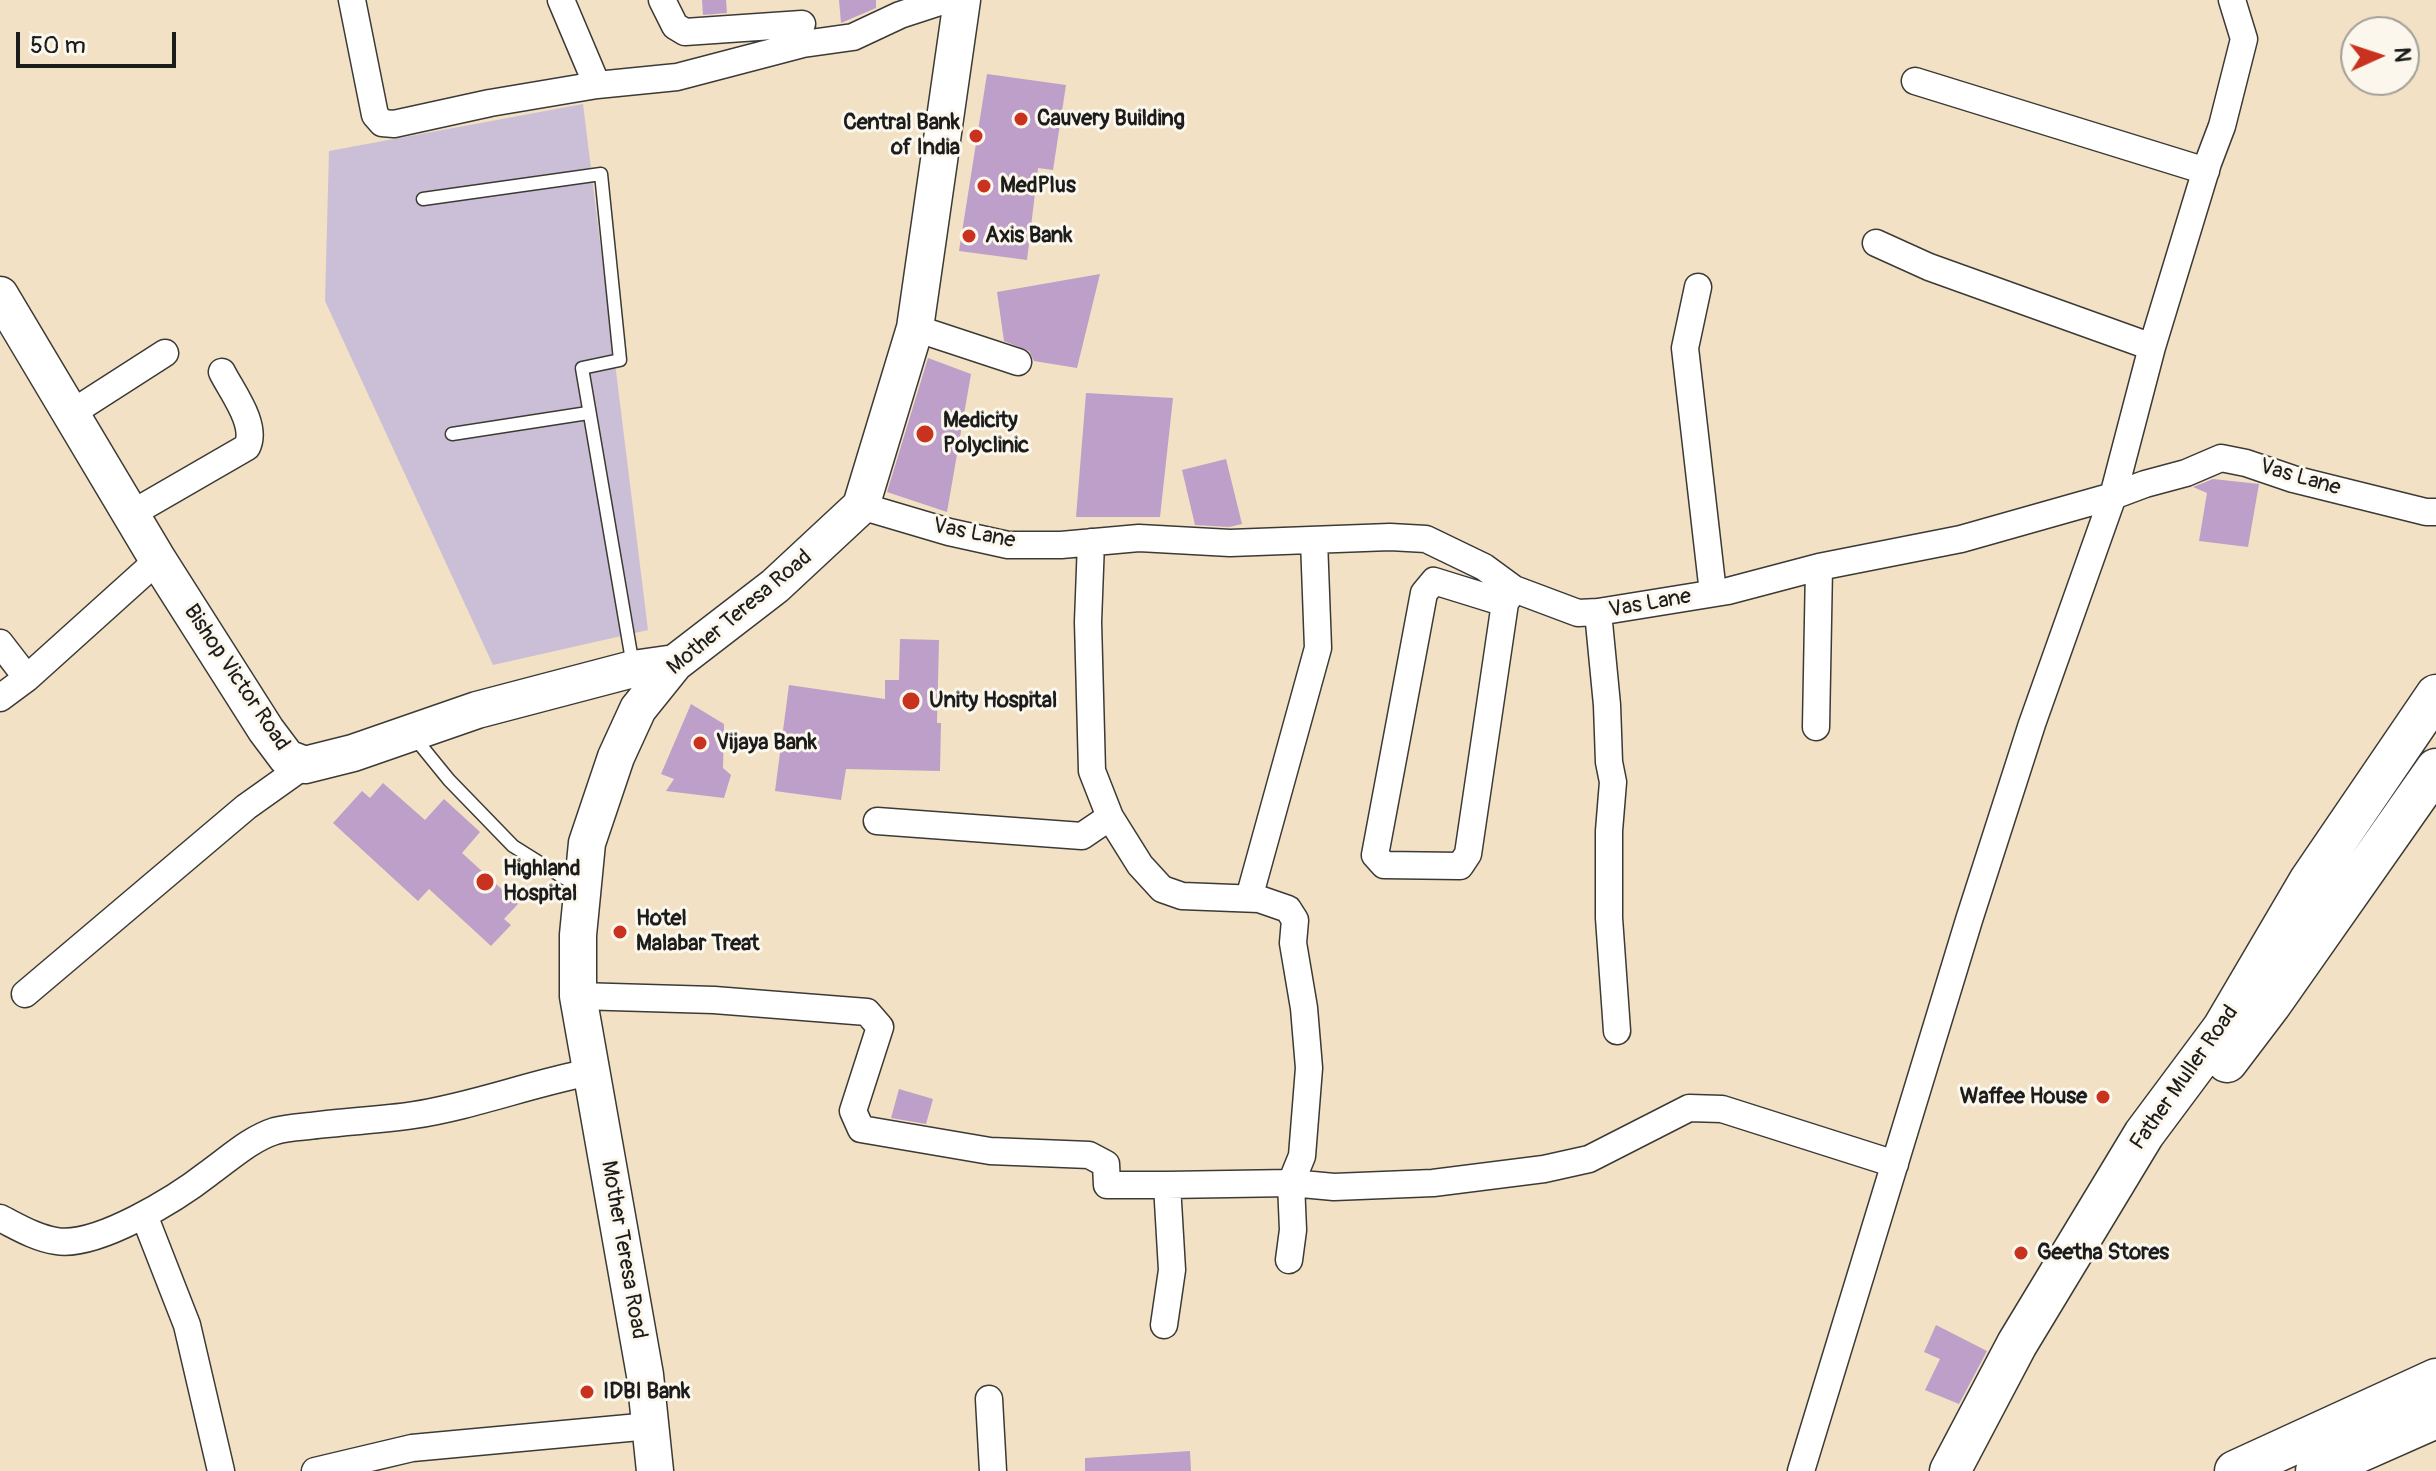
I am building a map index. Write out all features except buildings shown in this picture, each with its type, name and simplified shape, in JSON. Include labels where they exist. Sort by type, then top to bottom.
[{"type":"main road","points":[[861,506],[915,328],[962,0]]},
{"type":"main road","name":"Bishop Victor Road","points":[[0,295],[158,560],[287,758],[305,765],[353,753],[409,731],[477,710],[633,669],[675,663]]},
{"type":"main road","name":"Mother Teresa Road","points":[[655,1471],[645,1375],[578,996],[578,935],[587,843],[616,757],[638,709],[675,663],[775,586],[861,506]]},
{"type":"main road","name":"Father Muller Road","points":[[1950,1471],[2017,1344],[2144,1134],[2223,1028],[2310,880],[2436,695]]},
{"type":"main road","points":[[1978,1471],[2075,1290],[2144,1170],[2271,1004],[2436,769]]},
{"type":"main road","points":[[2235,1471],[2436,1379]]},
{"type":"main road","points":[[2316,1471],[2436,1418]]},
{"type":"street","points":[[352,0],[375,115],[382,123],[394,124],[490,103],[597,85],[677,77],[802,23]]},
{"type":"street","points":[[561,0],[597,85]]},
{"type":"street","points":[[662,0],[675,26],[685,32],[802,23],[853,37],[900,15],[946,0]]},
{"type":"street","points":[[1801,1471],[2032,724],[2113,496],[2152,347],[2222,126],[2244,39],[2232,0]]},
{"type":"street","points":[[1915,81],[2206,171]]},
{"type":"street","points":[[1876,243],[1929,267],[2152,347]]},
{"type":"street","points":[[1698,287],[1685,348],[1713,593]]},
{"type":"street","points":[[915,328],[1018,362]]},
{"type":"street","points":[[70,414],[165,353]]},
{"type":"street","points":[[131,514],[247,447],[252,438],[249,426],[222,372]]},
{"type":"street","name":"Vas Lane","points":[[861,506],[949,532],[1008,545],[1139,538],[1230,543],[1390,537],[1426,539],[1484,567],[1509,596],[1578,613],[1713,593],[1819,567],[1961,539],[2113,496],[2186,473],[2221,458],[2293,479],[2436,512]]},
{"type":"street","points":[[1249,898],[1318,648],[1314,540]]},
{"type":"street","points":[[1091,542],[1088,622],[1092,771],[1110,817],[1140,865],[1162,889],[1182,896],[1249,898],[1278,904],[1288,909],[1295,920],[1293,943],[1304,1008],[1309,1068],[1302,1156],[1291,1183],[1293,1230],[1289,1260]]},
{"type":"street","points":[[0,698],[27,678],[158,560]]},
{"type":"street","points":[[1816,727],[1819,567]]},
{"type":"street","points":[[1434,581],[1509,596],[1468,854],[1460,866],[1384,865],[1375,855],[1424,593],[1434,581]]},
{"type":"street","points":[[1598,612],[1613,782],[1609,918],[1617,1031]]},
{"type":"street","points":[[0,643],[27,678]]},
{"type":"street","points":[[25,994],[246,807],[305,765]]},
{"type":"street","points":[[877,821],[1082,836],[1110,817]]},
{"type":"street","points":[[578,996],[714,1000],[867,1012],[880,1027],[853,1111],[861,1129],[990,1151],[1089,1155],[1106,1164],[1107,1185],[1291,1183],[1334,1187],[1433,1183],[1544,1169],[1589,1159],[1689,1108],[1722,1109],[1895,1164]]},
{"type":"street","points":[[0,1218],[30,1234],[58,1242],[86,1238],[144,1215],[186,1191],[250,1143],[275,1131],[417,1115],[552,1079],[591,1072]]},
{"type":"street","points":[[1164,1325],[1172,1270],[1167,1185]]},
{"type":"street","points":[[144,1215],[187,1325],[221,1471]]},
{"type":"street","points":[[989,1399],[993,1471]]},
{"type":"street","points":[[315,1471],[412,1448],[650,1426]]},
{"type":"lane","points":[[423,199],[601,174],[620,360],[582,368],[633,669]]},
{"type":"lane","points":[[452,434],[588,413]]},
{"type":"lane","points":[[409,731],[449,780],[513,846],[582,889]]},
{"type":"shaded area","points":[[583,104],[648,630],[493,665],[325,301],[329,151]]},
{"type":"place","name":"Cauvery Building","points":[[1021,119]]},
{"type":"place","name":"Central Bank of India","points":[[976,136]]},
{"type":"place","name":"MedPlus","points":[[984,186]]},
{"type":"place","name":"Axis Bank","points":[[969,236]]},
{"type":"place","name":"Medicity Polyclinic","points":[[925,434]]},
{"type":"place","name":"Unity Hospital","points":[[911,701]]},
{"type":"place","name":"Vijaya Bank","points":[[700,743]]},
{"type":"place","name":"Highland Hospital","points":[[485,882]]},
{"type":"place","name":"Hotel Malabar Treat","points":[[620,932]]},
{"type":"place","name":"Waffee House","points":[[2103,1097]]},
{"type":"place","name":"Geetha Stores","points":[[2021,1253]]},
{"type":"place","name":"IDBI Bank","points":[[587,1392]]}]
